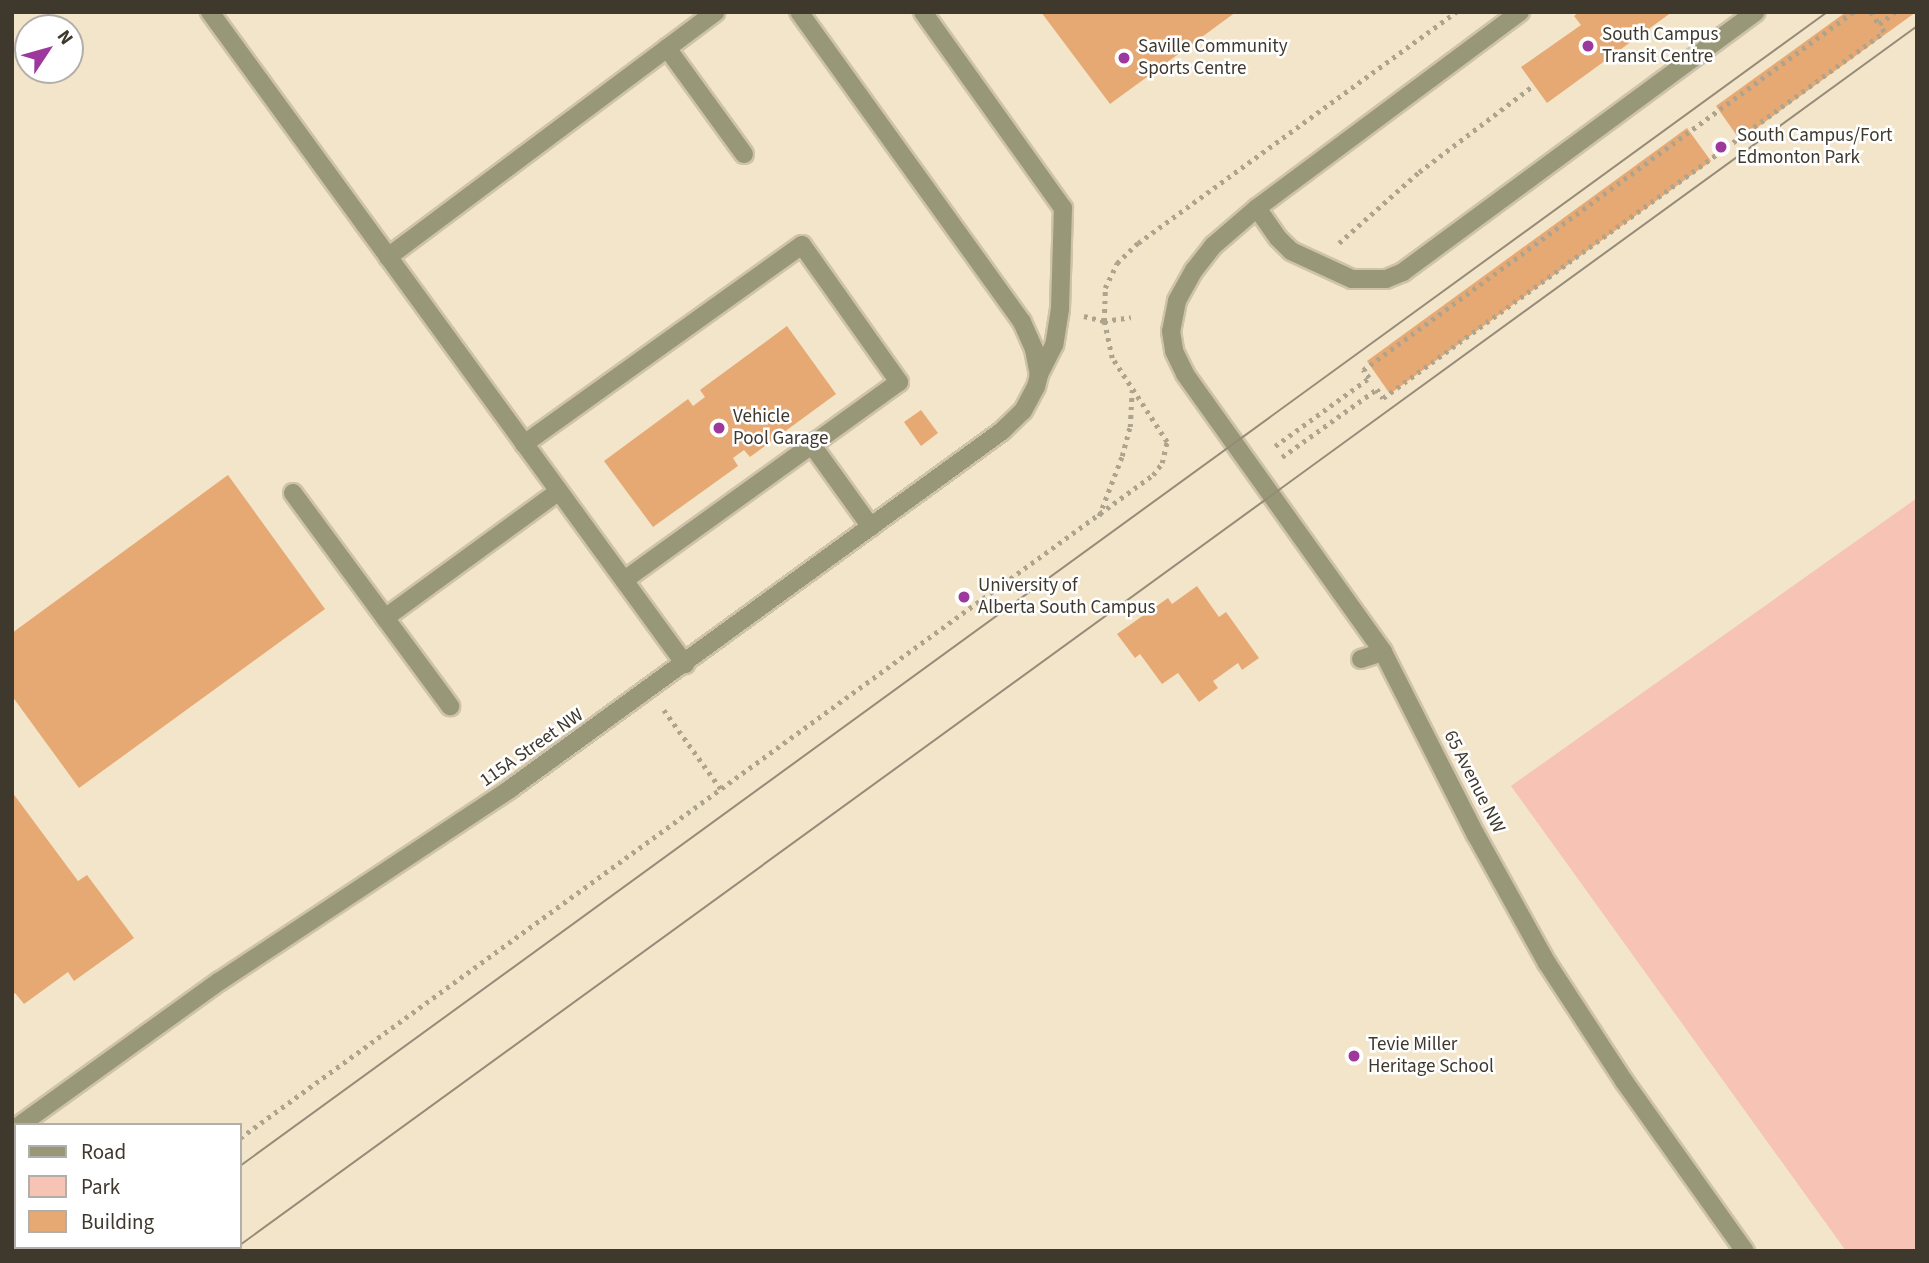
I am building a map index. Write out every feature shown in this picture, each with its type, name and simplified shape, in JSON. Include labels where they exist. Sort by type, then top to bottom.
[{"type":"street","points":[[210,12],[685,664]]},
{"type":"street","points":[[388,257],[715,12]]},
{"type":"street","points":[[799,12],[1012,307],[1028,334],[1039,375]]},
{"type":"street","name":"115A Street NW","points":[[23,1123],[220,981],[453,829],[650,690],[1012,422],[1031,399],[1054,345],[1060,309],[1063,208],[923,12]]},
{"type":"street","points":[[1520,12],[1257,208],[1278,238],[1291,251],[1352,279],[1387,279],[1403,272],[1756,12]]},
{"type":"street","points":[[667,48],[744,154]]},
{"type":"street","name":"65 Avenue NW","points":[[1257,208],[1213,246],[1194,270],[1177,300],[1171,331],[1178,362],[1383,652],[1482,846],[1547,963],[1624,1081],[1745,1251]]},
{"type":"street","points":[[524,444],[802,245],[899,382],[624,580]]},
{"type":"street","points":[[812,445],[871,527]]},
{"type":"street","points":[[385,618],[559,491]]},
{"type":"street","points":[[293,493],[450,706]]},
{"type":"street","points":[[1361,659],[1383,652]]},
{"type":"path","points":[[242,1137],[1153,475],[1166,453],[1163,435],[1112,358],[1104,321],[1105,289],[1109,276],[1128,251],[1456,12]]},
{"type":"path","points":[[1853,12],[1363,370],[1383,398],[1884,32],[1871,12]]},
{"type":"path","points":[[1879,24],[1895,12]]},
{"type":"path","points":[[1338,244],[1419,172],[1534,85]]},
{"type":"path","points":[[1060,309],[1104,321],[1131,317]]},
{"type":"path","points":[[1275,446],[1369,378]]},
{"type":"path","points":[[1282,457],[1377,389]]},
{"type":"path","points":[[1099,516],[1130,428],[1132,390]]},
{"type":"path","points":[[650,690],[721,789]]},
{"type":"green space","points":[[1917,498],[1917,1251],[1846,1251],[1511,786]]},
{"type":"building","name":"Saville Community Sports Centre","points":[[1041,12],[1236,12],[1110,104]]},
{"type":"building","name":"South Campus Transit Centre","points":[[1579,12],[1672,12],[1547,103],[1521,67],[1581,25],[1574,16]]},
{"type":"building","points":[[1846,12],[1916,12],[1740,140],[1716,106]]},
{"type":"building","points":[[1687,128],[1711,161],[1390,394],[1367,361]]},
{"type":"building","name":"Vehicle Pool Garage","points":[[787,326],[836,394],[750,457],[744,450],[733,458],[738,466],[653,527],[604,461],[688,399],[693,406],[705,397],[700,390]]},
{"type":"building","points":[[921,410],[938,433],[921,446],[904,422]]},
{"type":"building","points":[[228,475],[325,609],[79,788],[12,696],[12,633]]},
{"type":"building","points":[[1197,586],[1219,617],[1226,612],[1259,658],[1242,670],[1238,663],[1213,681],[1218,688],[1199,702],[1178,673],[1162,684],[1140,654],[1135,658],[1117,634],[1168,598],[1172,604]]},
{"type":"building","points":[[12,792],[78,881],[87,875],[134,938],[74,981],[68,972],[24,1004],[15,993],[12,995]]},
{"type":"tram line","points":[[242,1165],[1827,12]]},
{"type":"tram line","points":[[242,1244],[1917,26]]},
{"type":"place","name":"South Campus Transit Centre","points":[[1588,46]]},
{"type":"place","name":"Saville Community Sports Centre","points":[[1124,58]]},
{"type":"place","name":"South Campus/Fort Edmonton Park","points":[[1721,147]]},
{"type":"place","name":"Vehicle Pool Garage","points":[[719,428]]},
{"type":"place","name":"University of Alberta South Campus","points":[[964,597]]},
{"type":"place","name":"Tevie Miller Heritage School","points":[[1354,1056]]}]
